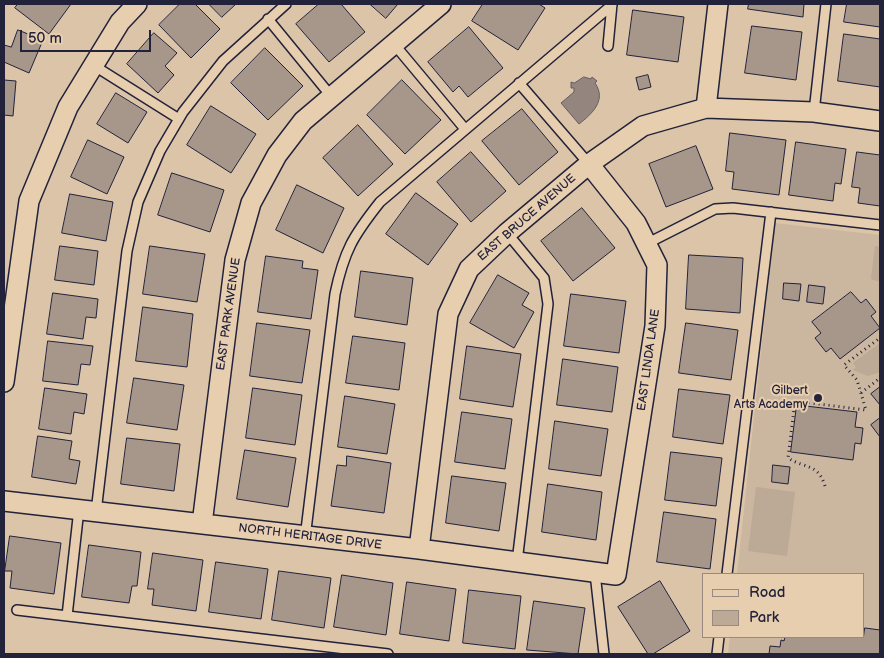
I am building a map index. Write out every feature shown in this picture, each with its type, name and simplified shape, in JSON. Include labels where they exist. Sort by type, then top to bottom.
[{"type":"street","points":[[4,382],[29,201],[68,107],[120,22],[137,4]]},
{"type":"street","name":"EAST PARK AVENUE","points":[[202,524],[235,260],[251,202],[277,156],[303,121],[330,96],[441,4]]},
{"type":"street","points":[[706,108],[718,4]]},
{"type":"street","name":"EAST BRUCE AVENUE","points":[[419,549],[448,314],[469,269],[507,233],[589,164],[643,126],[706,108],[814,112],[880,122]]},
{"type":"street","name":"EAST LINDA LANE","points":[[589,164],[636,223],[657,265],[655,326],[616,575]]},
{"type":"street","name":"NORTH HERITAGE DRIVE","points":[[4,501],[305,538],[419,549],[616,575]]},
{"type":"lane","points":[[67,616],[87,511],[127,250],[138,202],[160,151],[179,119],[223,61],[286,4]]},
{"type":"lane","points":[[608,46],[612,4]]},
{"type":"lane","points":[[305,538],[335,294],[341,265],[355,233],[380,202],[612,4]]},
{"type":"lane","points":[[814,112],[826,4]]},
{"type":"lane","points":[[268,20],[330,96]]},
{"type":"lane","points":[[394,44],[465,129]]},
{"type":"lane","points":[[93,65],[179,119]]},
{"type":"lane","points":[[519,83],[589,164]]},
{"type":"lane","points":[[646,244],[715,210],[733,208],[880,225]]},
{"type":"lane","points":[[727,573],[772,212]]},
{"type":"lane","points":[[507,233],[544,278],[548,304],[517,562]]},
{"type":"lane","points":[[595,573],[604,654]]},
{"type":"lane","points":[[17,610],[388,654]]},
{"type":"lane","points":[[717,654],[719,638]]},
{"type":"path","points":[[825,486],[822,475],[811,466],[797,464],[788,458],[795,402],[866,410],[857,380],[844,365],[880,338]]},
{"type":"path","points":[[861,392],[880,378]]},
{"type":"shaded area","points":[[584,77],[591,79],[592,77],[597,81],[595,83],[598,89],[599,101],[589,116],[579,124],[561,103],[574,92],[574,88],[571,88],[571,82],[574,83]]},
{"type":"shaded area","name":"Gilbert Arts Academy","points":[[775,223],[880,235],[880,654],[728,654],[730,638],[864,638],[864,573],[737,573]]},
{"type":"green space","points":[[875,246],[880,247],[880,282],[871,279]]},
{"type":"green space","points":[[880,343],[880,372],[868,376],[853,370],[856,367],[853,363]]},
{"type":"green space","points":[[756,487],[795,492],[787,556],[748,551]]},
{"type":"building","points":[[18,4],[71,4],[49,34],[15,8]]},
{"type":"building","points":[[180,4],[195,4],[220,29],[191,58],[159,25]]},
{"type":"building","points":[[209,4],[236,4],[222,17]]},
{"type":"building","points":[[319,4],[341,4],[365,32],[329,62],[296,24]]},
{"type":"building","points":[[370,4],[398,4],[386,18]]},
{"type":"building","points":[[483,4],[539,4],[545,8],[518,50],[472,21]]},
{"type":"building","points":[[749,4],[804,4],[803,17],[748,9]]},
{"type":"building","points":[[847,4],[880,4],[880,27],[844,22]]},
{"type":"building","points":[[633,10],[684,17],[678,62],[627,55]]},
{"type":"building","points":[[752,26],[802,32],[796,80],[745,73]]},
{"type":"building","points":[[469,27],[503,68],[468,97],[459,86],[453,92],[428,62]]},
{"type":"building","points":[[18,30],[43,40],[29,73],[4,62],[4,45],[11,47]]},
{"type":"building","points":[[154,33],[177,53],[165,66],[174,75],[158,93],[127,64]]},
{"type":"building","points":[[844,34],[880,39],[880,87],[838,81]]},
{"type":"building","points":[[265,48],[303,86],[268,120],[231,83]]},
{"type":"building","points":[[648,75],[651,87],[639,90],[636,78]]},
{"type":"building","points":[[4,80],[16,81],[13,116],[4,115]]},
{"type":"building","points":[[402,80],[441,120],[405,154],[367,115]]},
{"type":"building","points":[[116,93],[147,112],[128,143],[97,124]]},
{"type":"building","points":[[211,106],[256,134],[231,173],[187,145]]},
{"type":"building","points":[[522,109],[558,152],[519,185],[482,141]]},
{"type":"building","points":[[358,125],[393,164],[358,196],[323,158]]},
{"type":"building","points":[[730,133],[786,140],[779,195],[732,189],[734,172],[726,171]]},
{"type":"building","points":[[88,140],[124,157],[107,194],[71,177]]},
{"type":"building","points":[[796,142],[846,149],[841,184],[835,183],[833,201],[789,195]]},
{"type":"building","points":[[696,146],[713,189],[666,207],[649,164]]},
{"type":"building","points":[[471,152],[506,191],[471,222],[437,182]]},
{"type":"building","points":[[857,152],[880,155],[880,206],[858,203],[860,188],[852,187]]},
{"type":"building","points":[[172,173],[224,190],[210,232],[158,215]]},
{"type":"building","points":[[297,185],[344,208],[323,253],[276,230]]},
{"type":"building","points":[[416,193],[458,224],[428,265],[386,234]]},
{"type":"building","points":[[70,194],[113,202],[106,241],[62,233]]},
{"type":"building","points":[[582,208],[615,248],[573,281],[541,241]]},
{"type":"building","points":[[60,246],[98,251],[94,285],[55,280]]},
{"type":"building","points":[[150,246],[205,254],[197,302],[143,294]]},
{"type":"building","points":[[689,255],[743,258],[740,313],[686,309]]},
{"type":"building","points":[[266,256],[303,261],[302,268],[318,270],[311,319],[258,312]]},
{"type":"building","points":[[361,271],[413,278],[407,325],[355,317]]},
{"type":"building","points":[[498,275],[529,293],[522,305],[534,312],[514,348],[470,323]]},
{"type":"building","points":[[784,283],[801,284],[799,301],[783,299]]},
{"type":"building","points":[[809,285],[825,287],[823,304],[807,302]]},
{"type":"building","points":[[851,292],[861,303],[866,299],[876,312],[871,316],[880,328],[840,359],[831,348],[826,352],[815,338],[821,333],[812,322]]},
{"type":"building","points":[[53,293],[98,299],[96,318],[86,317],[83,339],[47,334]]},
{"type":"building","points":[[571,294],[626,301],[619,353],[564,346]]},
{"type":"building","points":[[143,307],[193,314],[187,367],[136,361]]},
{"type":"building","points":[[257,323],[310,330],[302,383],[250,376]]},
{"type":"building","points":[[686,323],[738,330],[731,380],[679,373]]},
{"type":"building","points":[[353,336],[405,343],[399,390],[346,383]]},
{"type":"building","points":[[48,341],[93,346],[90,365],[81,364],[78,385],[43,381]]},
{"type":"building","points":[[467,346],[521,354],[513,407],[460,399]]},
{"type":"building","points":[[563,359],[618,367],[612,412],[557,405]]},
{"type":"building","points":[[134,378],[184,385],[177,430],[127,423]]},
{"type":"building","points":[[880,387],[880,405],[871,394]]},
{"type":"building","points":[[45,388],[87,394],[84,414],[74,412],[71,434],[39,429]]},
{"type":"building","points":[[253,388],[302,395],[295,445],[246,438]]},
{"type":"building","points":[[679,389],[730,395],[723,444],[673,437]]},
{"type":"building","points":[[345,396],[395,404],[387,454],[338,447]]},
{"type":"building","points":[[797,405],[857,412],[855,427],[863,428],[861,444],[855,443],[853,460],[791,452]]},
{"type":"building","points":[[462,412],[512,419],[505,469],[455,462]]},
{"type":"building","points":[[880,418],[880,437],[871,425]]},
{"type":"building","points":[[555,421],[608,429],[601,476],[549,469]]},
{"type":"building","points":[[38,436],[72,441],[69,459],[80,461],[76,484],[32,477]]},
{"type":"building","points":[[127,438],[180,444],[174,491],[121,484]]},
{"type":"building","points":[[245,450],[296,458],[288,507],[237,499]]},
{"type":"building","points":[[671,452],[722,458],[716,506],[665,500]]},
{"type":"building","points":[[347,456],[391,463],[384,513],[331,506],[337,465],[346,466]]},
{"type":"building","points":[[773,465],[790,467],[788,484],[772,482]]},
{"type":"building","points":[[452,476],[506,483],[499,531],[446,523]]},
{"type":"building","points":[[548,484],[602,492],[596,540],[542,532]]},
{"type":"building","points":[[664,512],[716,519],[710,569],[657,562]]},
{"type":"building","points":[[10,536],[61,543],[54,594],[10,588],[12,571],[5,571]]},
{"type":"building","points":[[89,545],[141,552],[137,586],[132,586],[129,603],[82,597]]},
{"type":"building","points":[[153,553],[203,560],[196,611],[152,605],[154,589],[148,589]]},
{"type":"building","points":[[216,562],[268,569],[261,619],[209,612]]},
{"type":"building","points":[[279,571],[331,578],[324,628],[272,620]]},
{"type":"building","points":[[342,575],[393,583],[386,635],[334,627]]},
{"type":"building","points":[[660,581],[690,631],[653,654],[648,654],[618,607]]},
{"type":"building","points":[[407,582],[456,589],[449,641],[400,634]]},
{"type":"building","points":[[469,590],[521,596],[515,649],[463,643]]},
{"type":"building","points":[[534,601],[585,608],[578,654],[527,650]]},
{"type":"building","points":[[865,628],[880,630],[880,654],[769,654],[770,646],[780,647],[781,640],[784,641],[785,638],[864,638]]},
{"type":"place","name":"Gilbert Arts Academy","points":[[818,398]]}]
